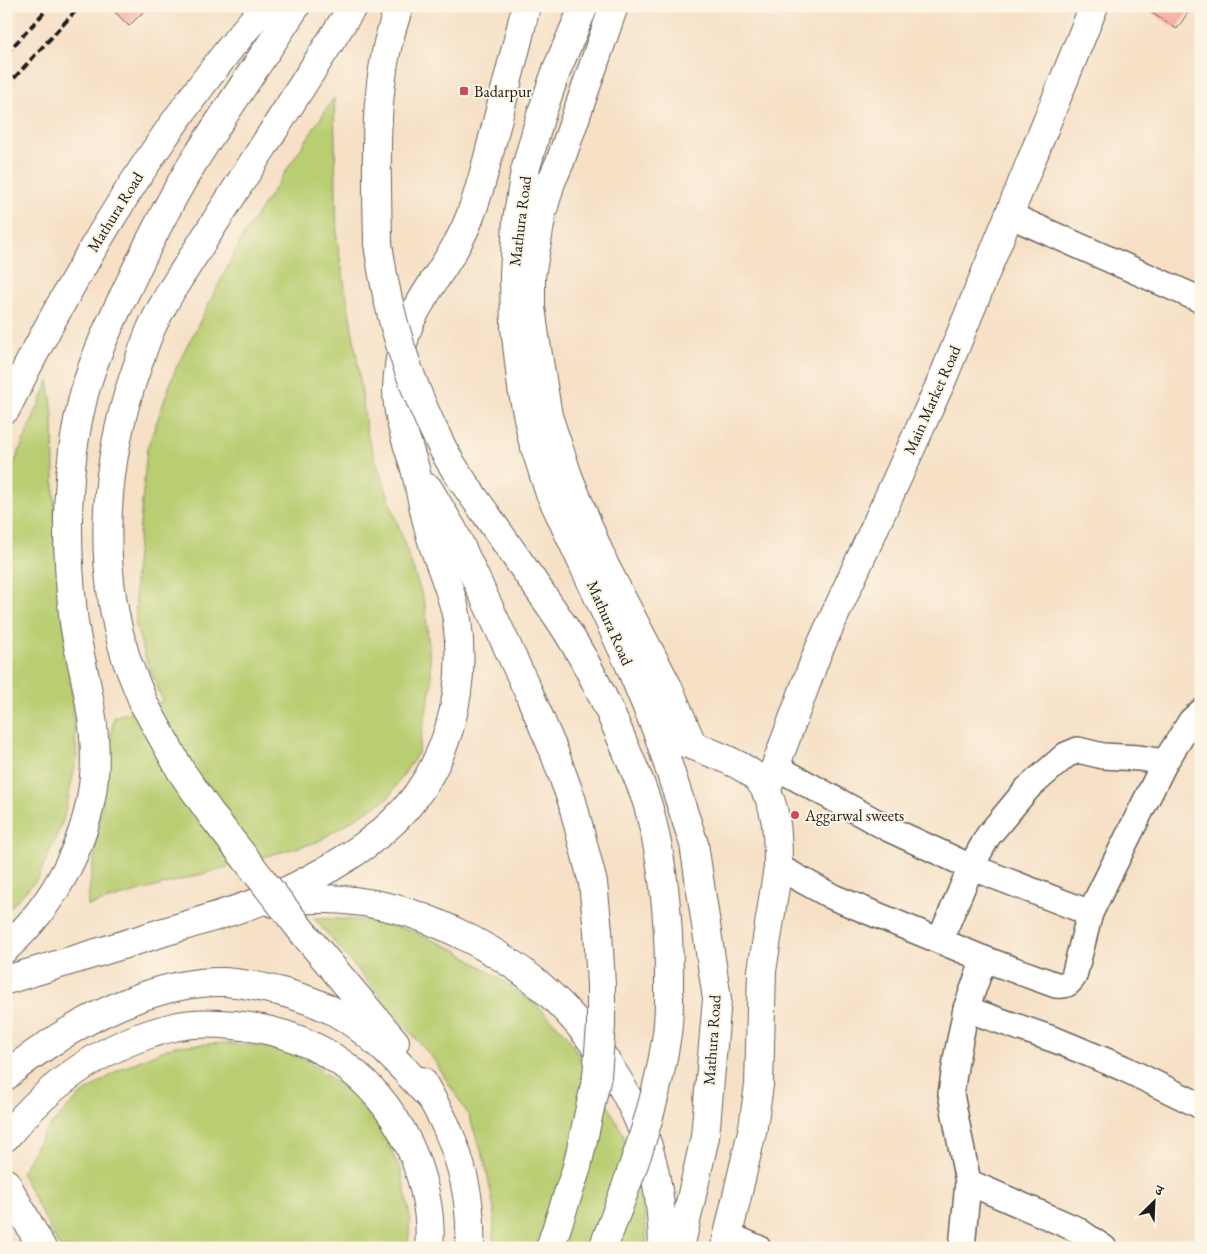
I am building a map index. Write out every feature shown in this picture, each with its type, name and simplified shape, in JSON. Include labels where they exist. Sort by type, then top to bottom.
[{"type":"main road","name":"Mathura Road","points":[[6,409],[59,305],[107,224],[160,141],[228,49],[265,6]]},
{"type":"main road","points":[[6,948],[33,919],[68,867],[88,813],[94,776],[94,739],[90,706],[73,618],[68,556],[68,502],[72,456],[84,394],[103,339],[148,245],[194,162],[296,6]]},
{"type":"main road","points":[[353,6],[176,282],[150,332],[131,384],[116,440],[106,529],[109,571],[116,619],[126,657],[144,704],[181,772],[213,817],[305,935],[402,1050],[418,1072],[446,1126],[460,1162],[469,1205],[470,1248]]},
{"type":"main road","points":[[399,6],[388,44],[379,104],[377,177],[378,244],[382,278],[392,319],[419,396],[442,446],[470,492],[559,619],[612,717],[650,810],[660,859],[666,901],[669,944],[667,1037],[649,1120],[629,1182],[603,1248]]},
{"type":"main road","points":[[6,980],[237,910],[286,891],[316,876],[375,837],[394,821],[416,796],[432,770],[446,739],[455,709],[460,646],[456,612],[434,546],[401,423],[397,392],[399,366],[409,324],[454,250],[469,220],[483,178],[526,6]]},
{"type":"main road","name":"Mathura Road","points":[[584,6],[554,77],[525,170],[517,220],[514,275],[516,335],[522,388],[532,438],[549,491],[627,659],[658,734],[694,844],[717,999],[705,1137],[680,1248]]},
{"type":"main road","points":[[614,6],[560,162],[551,182],[542,214],[531,276],[531,307],[548,416],[568,476],[606,566],[668,687],[693,746]]},
{"type":"main road","name":"Main Market Road","points":[[771,779],[817,654],[942,380],[1094,6]]},
{"type":"main road","points":[[413,463],[453,530],[553,748],[572,801],[592,883],[598,930],[601,986],[601,1026],[597,1076],[577,1167],[550,1248]]},
{"type":"main road","points":[[658,734],[693,746],[746,770],[757,778],[771,779],[778,867],[762,971],[759,1085],[753,1127],[727,1241]]},
{"type":"main road","points":[[237,910],[290,900],[348,900],[379,905],[409,913],[446,928],[515,967],[543,988],[571,1016],[602,1056],[622,1086],[638,1120],[653,1163],[663,1248]]},
{"type":"main road","points":[[6,1076],[47,1045],[80,1024],[121,1003],[186,985],[225,982],[255,986],[299,997],[335,1012],[367,1034],[431,1098]]},
{"type":"main road","points":[[6,1137],[23,1116],[58,1084],[108,1052],[143,1037],[175,1027],[210,1023],[250,1026],[285,1034],[320,1050],[354,1072],[376,1092],[395,1118],[420,1172],[428,1203],[429,1248]]},
{"type":"main road","points":[[6,1183],[42,1248]]},
{"type":"street","points":[[1009,215],[1201,300]]},
{"type":"street","points":[[778,867],[833,897],[984,958],[1056,985],[1064,986],[1069,984],[1074,976],[1090,912],[1164,762],[1197,721]]},
{"type":"street","points":[[940,940],[971,867],[988,836],[1027,789],[1072,751],[1083,750],[1103,756],[1139,758],[1164,762]]},
{"type":"street","points":[[771,779],[889,829],[971,867],[1090,912]]},
{"type":"street","points":[[962,1248],[968,1182],[951,1094],[966,1009],[984,958]]},
{"type":"street","points":[[966,1009],[1082,1051],[1123,1068],[1201,1106]]},
{"type":"street","points":[[968,1182],[1073,1238],[1097,1242],[1104,1248]]},
{"type":"street","points":[[727,1241],[758,1248]]},
{"type":"green space","points":[[334,98],[337,240],[357,357],[367,434],[425,604],[432,683],[418,753],[388,798],[317,842],[87,906],[114,717],[163,701],[147,662],[136,626],[135,576],[147,449],[176,368],[245,233]]},
{"type":"green space","points":[[49,381],[53,416],[55,541],[70,673],[77,759],[63,821],[38,878],[6,912],[6,482]]},
{"type":"green space","points":[[314,918],[368,920],[412,931],[456,950],[536,1005],[566,1034],[623,1134],[645,1217],[647,1248],[529,1248],[523,1245],[521,1248],[493,1248],[494,1209],[485,1162],[469,1116],[434,1060]]},
{"type":"green space","points":[[224,1043],[267,1047],[305,1059],[345,1089],[380,1127],[401,1171],[410,1216],[408,1248],[60,1248],[21,1173],[43,1134],[77,1098],[120,1069],[174,1046]]},
{"type":"building","points":[[109,6],[149,6],[129,26]]},
{"type":"building","points":[[1141,6],[1192,6],[1177,29]]},
{"type":"railway","points":[[6,54],[50,6]]},
{"type":"railway","points":[[6,87],[80,6]]},
{"type":"place","name":"Badarpur","points":[[464,91]]},
{"type":"place","name":"Aggarwal sweets","points":[[795,815]]}]
